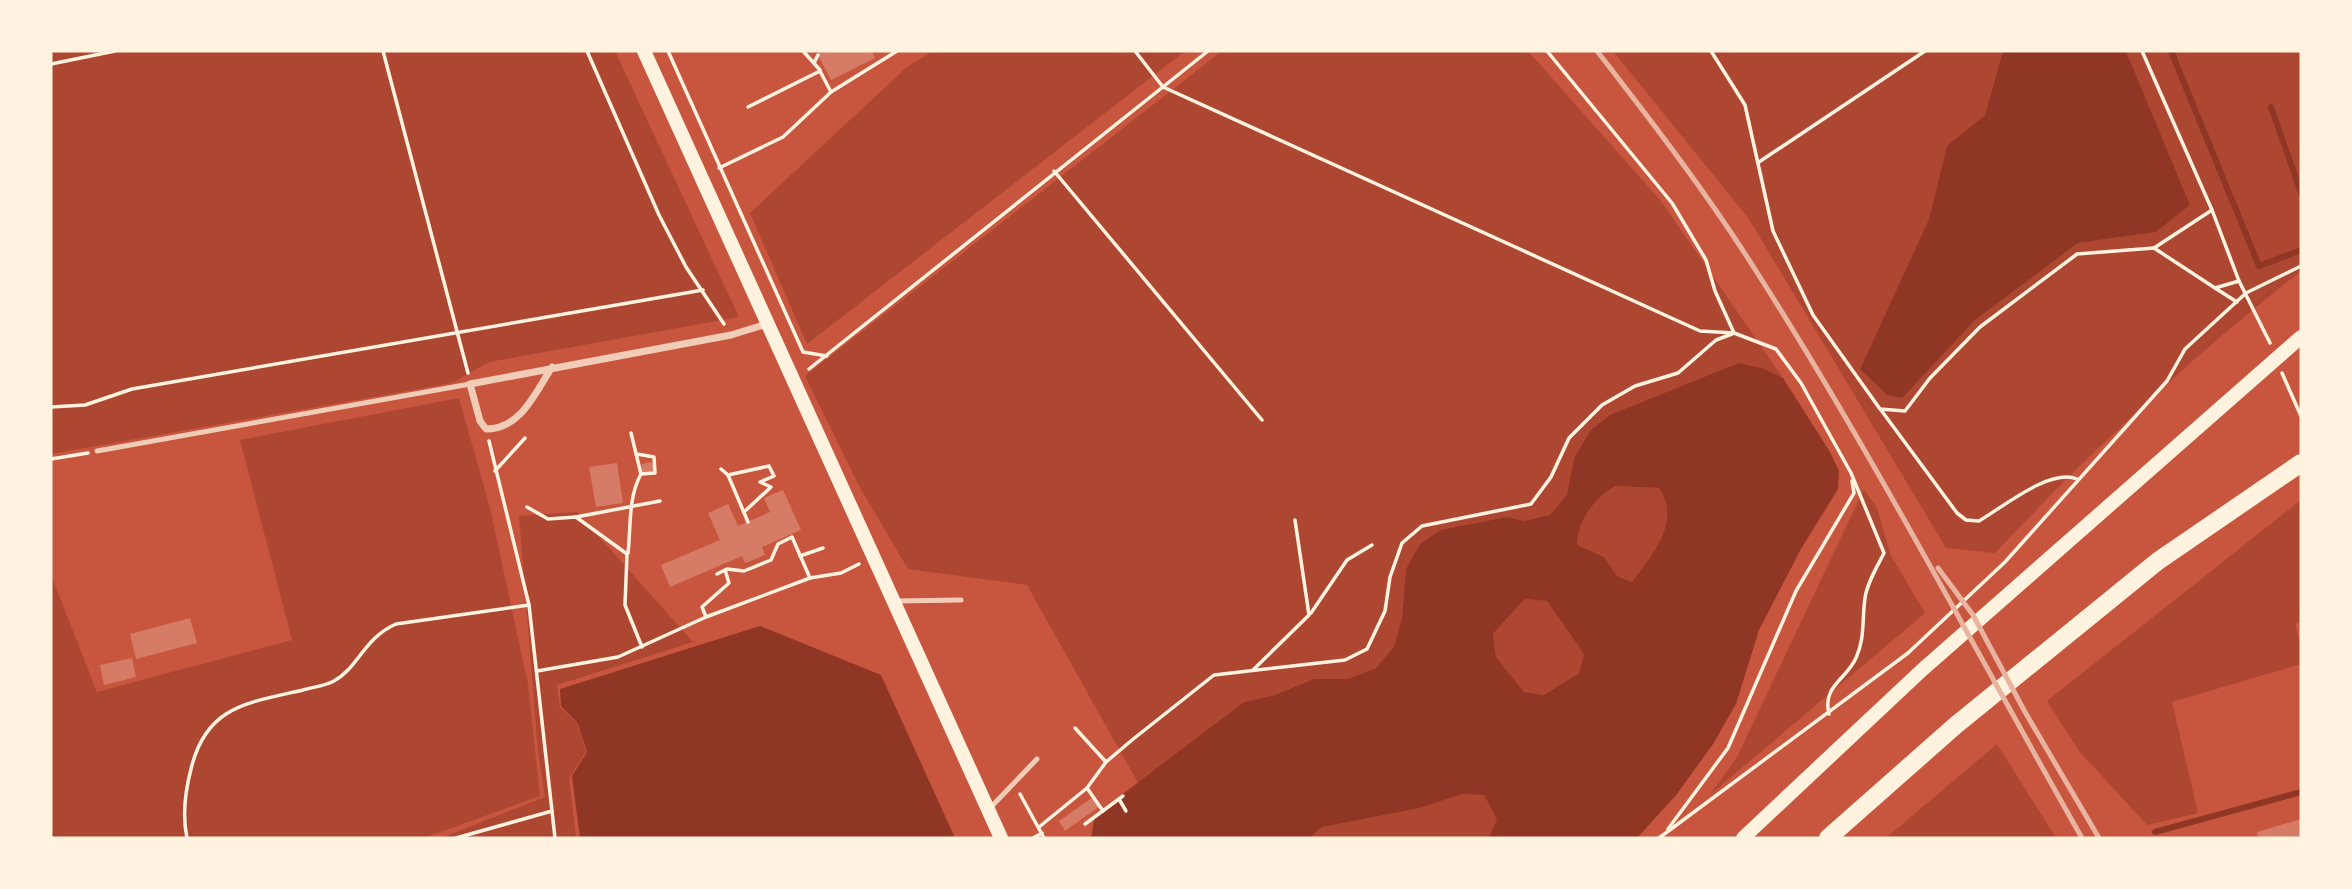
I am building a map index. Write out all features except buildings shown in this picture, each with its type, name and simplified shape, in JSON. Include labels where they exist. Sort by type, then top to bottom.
[{"type":"highway","points":[[1828,838],[1956,725],[2158,561],[2301,463]]},
{"type":"main road","points":[[644,51],[1001,838]]},
{"type":"main road","points":[[1743,838],[1922,670],[2301,337]]},
{"type":"street","points":[[552,367],[522,414],[501,429],[486,429],[480,421],[470,384],[552,367],[731,335],[768,323]]},
{"type":"lane","points":[[96,452],[470,384]]},
{"type":"lane","points":[[893,601],[961,600]]},
{"type":"lane","points":[[987,810],[1037,759]]},
{"type":"path","points":[[51,64],[115,51]]},
{"type":"path","points":[[383,51],[459,332],[470,384]]},
{"type":"path","points":[[587,51],[659,215],[686,267],[731,335]]},
{"type":"path","points":[[667,51],[803,352],[829,356]]},
{"type":"path","points":[[803,51],[820,71],[831,92]]},
{"type":"path","points":[[719,168],[783,138],[831,92],[897,51]]},
{"type":"path","points":[[1135,51],[1163,87],[1700,331],[1734,333],[1776,349],[1801,383],[1851,473],[1884,553],[1865,597],[1862,641],[1855,661],[1830,689],[1826,702],[1829,714]]},
{"type":"path","points":[[809,369],[829,356],[1054,171],[1208,51]]},
{"type":"path","points":[[1547,51],[1672,203],[1706,260],[1715,291],[1734,333]]},
{"type":"path","points":[[1711,51],[1745,105],[1773,230],[1812,315],[1957,513],[1966,520],[1979,521],[2051,478],[2067,475],[2077,479]]},
{"type":"path","points":[[1759,162],[1925,51]]},
{"type":"path","points":[[2142,51],[2212,210],[2239,281],[2256,312]]},
{"type":"path","points":[[814,63],[818,55]]},
{"type":"path","points":[[748,107],[820,71]]},
{"type":"path","points":[[1054,171],[1262,420]]},
{"type":"path","points":[[1880,409],[1905,411],[1930,378],[1980,327],[2077,254],[2154,248],[2212,210]]},
{"type":"path","points":[[2154,248],[2238,302]]},
{"type":"path","points":[[1659,838],[1908,653],[2005,562],[2166,381],[2185,349],[2246,293],[2301,266]]},
{"type":"path","points":[[2215,288],[2239,281]]},
{"type":"path","points":[[51,407],[85,405],[132,388],[703,290]]},
{"type":"path","points":[[1039,827],[1087,788],[1106,762],[1214,675],[1345,660],[1367,649],[1385,611],[1390,577],[1402,543],[1422,526],[1531,504],[1552,477],[1569,438],[1602,405],[1635,386],[1678,373],[1716,340],[1734,333]]},
{"type":"path","points":[[2286,382],[2301,416]]},
{"type":"path","points":[[486,429],[528,605],[555,838]]},
{"type":"path","points":[[631,433],[641,474],[631,492],[633,506],[627,554],[625,606],[642,647]]},
{"type":"path","points":[[495,471],[525,438]]},
{"type":"path","points":[[51,460],[96,452]]},
{"type":"path","points":[[637,454],[654,457],[656,463],[655,473],[641,474]]},
{"type":"path","points":[[729,475],[769,466],[774,476],[760,482],[771,487],[744,512]]},
{"type":"path","points":[[721,470],[729,475],[748,522]]},
{"type":"path","points":[[1665,834],[1728,748],[1796,591],[1853,494],[1851,473]]},
{"type":"path","points":[[527,507],[548,519],[576,517],[660,501]]},
{"type":"path","points":[[576,517],[627,554]]},
{"type":"path","points":[[1295,520],[1309,615]]},
{"type":"path","points":[[717,574],[725,570],[744,571],[771,560],[778,544],[792,537],[810,578]]},
{"type":"path","points":[[1252,671],[1309,615],[1347,561],[1372,545]]},
{"type":"path","points":[[800,556],[823,548]]},
{"type":"path","points":[[537,671],[618,657],[706,617],[810,578],[841,573],[860,564]]},
{"type":"path","points":[[706,617],[702,607],[729,583],[725,570]]},
{"type":"path","points":[[187,838],[184,805],[190,773],[198,745],[215,719],[242,705],[332,682],[379,632],[396,624],[528,605]]},
{"type":"path","points":[[1075,728],[1106,762]]},
{"type":"path","points":[[1087,788],[1103,811]]},
{"type":"path","points":[[1018,791],[1043,836],[1033,838]]},
{"type":"path","points":[[1085,824],[1121,798],[1126,811]]},
{"type":"path","points":[[456,838],[552,811]]},
{"type":"shaded area","points":[[51,51],[615,51],[739,317],[489,362],[452,383],[51,454]]},
{"type":"shaded area","points":[[933,51],[1185,51],[807,344],[750,213],[907,67]]},
{"type":"shaded area","points":[[1222,51],[1528,51],[1661,201],[1783,378],[1765,369],[1739,363],[1681,388],[1574,458],[1567,495],[1550,515],[1524,521],[1507,517],[1440,530],[1420,544],[1406,569],[1402,618],[1394,648],[1376,668],[1348,679],[1314,679],[1275,695],[1244,702],[1138,783],[1027,585],[908,569],[858,484],[805,376]]},
{"type":"shaded area","points":[[1613,51],[2003,51],[1985,115],[1947,146],[1929,219],[1860,369],[1902,397],[1975,320],[2078,243],[2156,232],[2190,205],[2126,51],[2301,51],[2301,271],[2260,303],[2143,406],[1995,553],[1946,548],[1749,219]]},
{"type":"shaded area","points":[[2003,51],[2126,51],[2190,205],[2156,232],[2078,243],[1975,320],[1902,398],[1887,395],[1860,369],[1929,219],[1947,146],[1985,115]]},
{"type":"shaded area","points":[[1739,363],[1765,369],[1783,378],[1839,471],[1838,489],[1801,549],[1759,630],[1736,704],[1713,744],[1677,794],[1637,838],[1489,838],[1497,819],[1484,795],[1462,794],[1420,808],[1322,827],[1309,838],[1091,838],[1095,815],[1244,702],[1275,695],[1314,679],[1348,679],[1376,668],[1394,647],[1402,618],[1406,569],[1420,544],[1440,530],[1507,517],[1524,521],[1550,515],[1567,495],[1574,458],[1591,430],[1610,415]],"holes":[[[1615,486],[1659,488],[1665,500],[1667,513],[1662,537],[1632,582],[1617,576],[1604,557],[1577,545],[1580,527],[1588,511],[1600,497]],[[1525,599],[1547,601],[1584,654],[1579,673],[1544,695],[1524,692],[1496,657],[1493,634]]]},
{"type":"shaded area","points":[[459,398],[490,508],[528,684],[540,796],[424,838],[51,838],[51,575],[97,692],[292,640],[240,440]]},
{"type":"shaded area","points":[[1615,486],[1659,488],[1665,500],[1667,513],[1662,537],[1632,582],[1617,576],[1603,557],[1577,546],[1580,527],[1588,511],[1600,497]]},
{"type":"shaded area","points":[[1864,489],[1877,508],[1891,556],[1925,613],[1711,794],[1737,757]]},
{"type":"shaded area","points":[[2301,500],[2301,621],[2295,623],[2301,647],[2301,664],[2172,702],[2198,813],[2147,825],[2079,751],[2047,701]]},
{"type":"shaded area","points":[[577,512],[693,642],[557,685],[560,707],[577,723],[586,752],[569,778],[576,838],[441,838],[545,797],[538,752],[519,516]]},
{"type":"shaded area","points":[[1525,599],[1547,601],[1584,654],[1579,673],[1544,695],[1524,692],[1496,657],[1493,635]]},
{"type":"shaded area","points":[[760,626],[881,675],[955,838],[580,838],[572,776],[587,752],[577,722],[561,706],[560,689]]},
{"type":"shaded area","points":[[1997,744],[2056,838],[1886,838]]},
{"type":"shaded area","points":[[1462,794],[1484,795],[1497,819],[1489,838],[1309,838],[1322,827],[1420,808]]},
{"type":"waterway","points":[[2171,51],[2259,266],[2301,250]]},
{"type":"waterway","points":[[2271,107],[2301,193]]},
{"type":"waterway","points":[[2155,832],[2301,792]]},
{"type":"railway","points":[[1597,51],[1720,216],[1801,343],[1843,412],[2082,838]]},
{"type":"railway","points":[[1938,568],[1973,615],[2025,712],[2099,838]]}]
